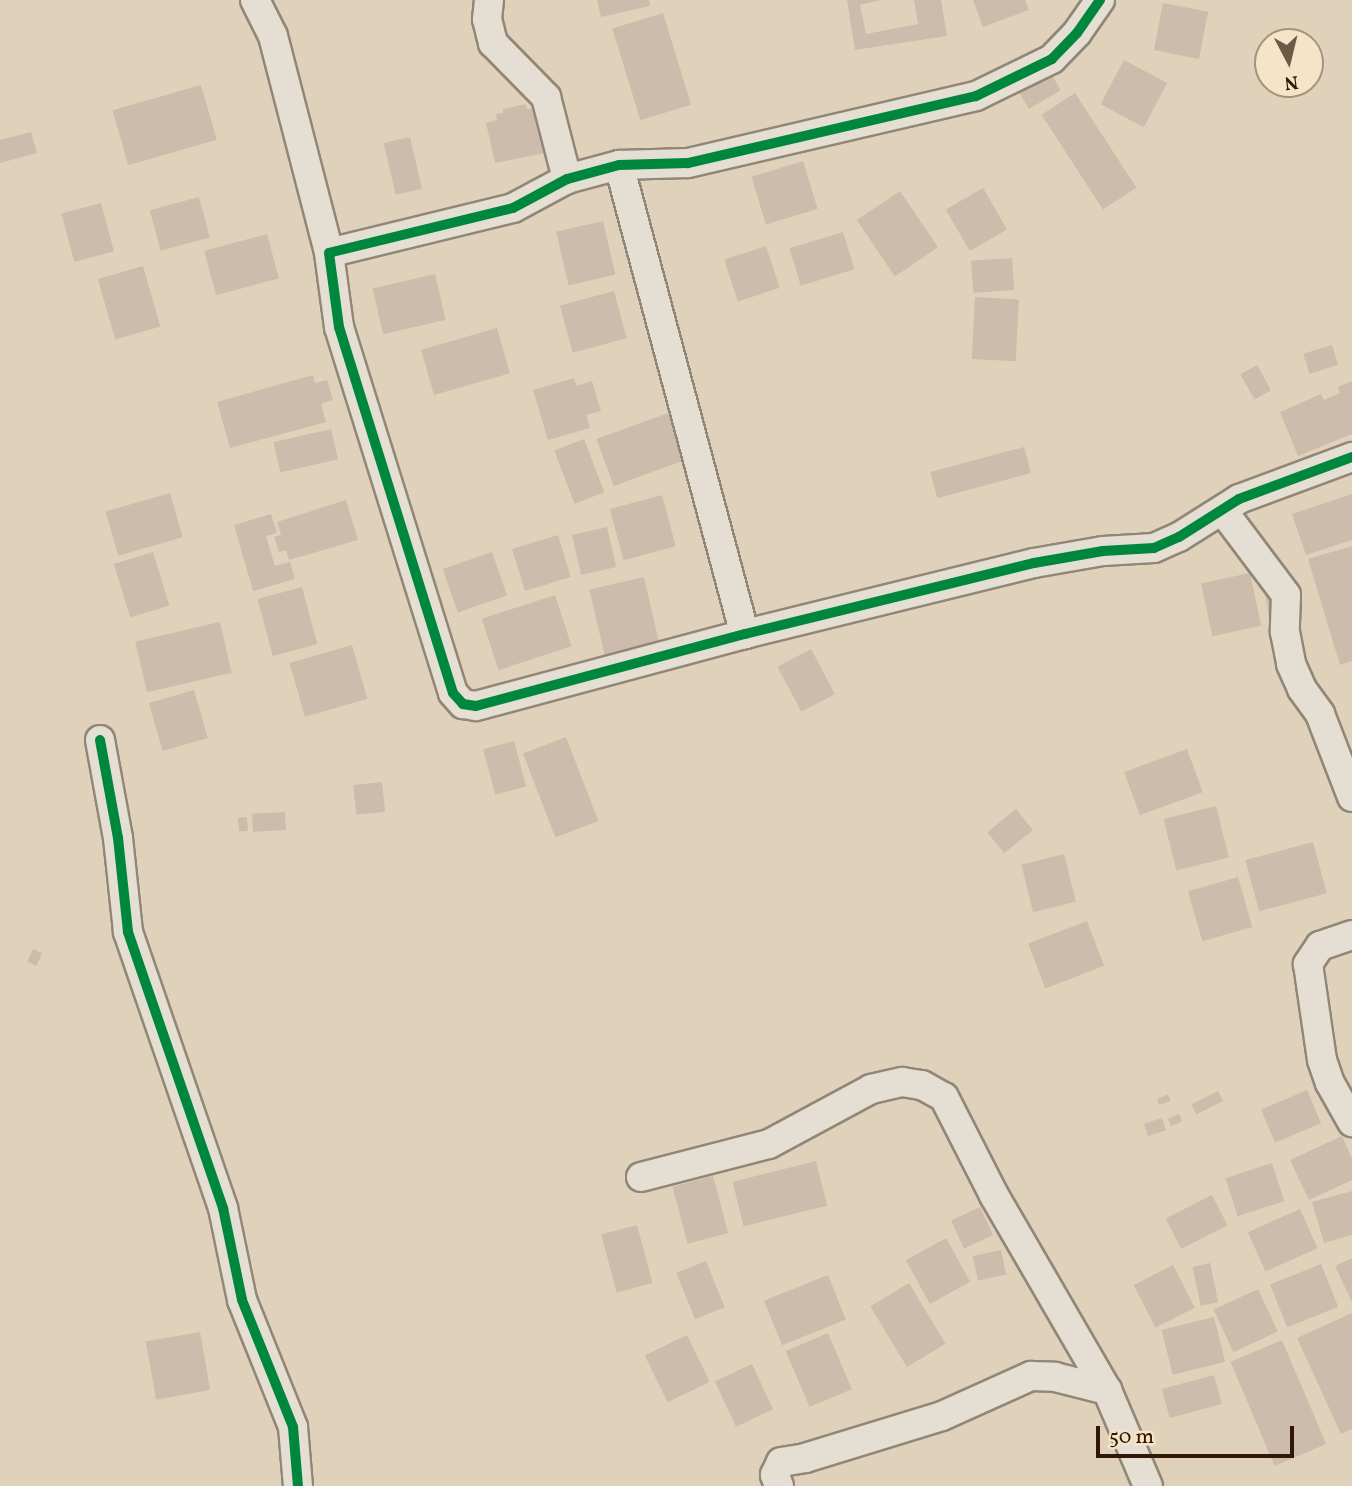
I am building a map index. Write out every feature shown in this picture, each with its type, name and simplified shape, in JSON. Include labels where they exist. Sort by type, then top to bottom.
[{"type":"street","points":[[255,0],[273,36],[329,253],[339,327],[453,693],[463,704],[476,706],[745,634],[1034,563],[1103,551],[1154,548],[1223,511],[1239,499],[1286,479],[1352,457]]},
{"type":"street","points":[[489,0],[487,19],[493,43],[546,97],[567,179]]},
{"type":"street","points":[[329,253],[513,208],[567,179],[619,166],[687,163],[976,96],[1052,59],[1077,33],[1100,0]]},
{"type":"street","points":[[619,166],[745,634]]},
{"type":"street","points":[[1223,511],[1286,595],[1285,632],[1291,664],[1320,714],[1352,797]]},
{"type":"street","points":[[100,740],[118,838],[128,932],[223,1208],[242,1300],[293,1427],[298,1486]]},
{"type":"street","points":[[1352,935],[1320,946],[1308,964],[1322,1060],[1330,1083],[1352,1122]]},
{"type":"street","points":[[641,1177],[769,1144],[871,1088],[902,1082],[922,1085],[944,1097],[995,1197],[1108,1390],[1148,1486]]},
{"type":"street","points":[[779,1486],[775,1475],[781,1462],[805,1458],[942,1416],[1031,1376],[1055,1377],[1108,1390]]},
{"type":"building","points":[[597,0],[649,0],[650,6],[601,17]]},
{"type":"building","points":[[847,0],[881,0],[860,5],[866,34],[918,24],[914,0],[941,0],[947,36],[855,50]]},
{"type":"building","points":[[973,0],[1025,0],[1029,10],[983,27]]},
{"type":"building","points":[[1163,3],[1208,12],[1199,59],[1154,50]]},
{"type":"building","points":[[663,13],[691,105],[640,120],[612,28]]},
{"type":"building","points":[[1124,60],[1167,83],[1144,127],[1101,104]]},
{"type":"building","points":[[1050,72],[1061,90],[1029,109],[1018,91]]},
{"type":"building","points":[[201,85],[217,140],[128,165],[113,110]]},
{"type":"building","points":[[1075,93],[1137,188],[1103,210],[1041,115]]},
{"type":"building","points":[[526,104],[527,109],[540,107],[550,152],[495,163],[486,123],[497,120],[496,114],[503,113],[503,109]]},
{"type":"building","points":[[31,132],[37,153],[0,163],[0,140]]},
{"type":"building","points":[[410,137],[422,189],[396,195],[384,143]]},
{"type":"building","points":[[803,161],[818,209],[766,225],[751,177]]},
{"type":"building","points":[[983,188],[1007,230],[970,251],[946,210]]},
{"type":"building","points":[[900,191],[938,247],[895,276],[857,220]]},
{"type":"building","points":[[199,197],[210,238],[161,251],[150,210]]},
{"type":"building","points":[[101,203],[114,251],[74,262],[61,214]]},
{"type":"building","points":[[603,221],[615,275],[569,285],[556,232]]},
{"type":"building","points":[[843,232],[854,269],[801,286],[789,248]]},
{"type":"building","points":[[267,234],[279,278],[216,295],[204,251]]},
{"type":"building","points":[[766,246],[780,288],[738,301],[724,260]]},
{"type":"building","points":[[1012,258],[1014,290],[973,293],[971,261]]},
{"type":"building","points":[[143,266],[160,327],[115,340],[98,279]]},
{"type":"building","points":[[435,274],[446,320],[383,334],[373,288]]},
{"type":"building","points":[[614,291],[627,338],[573,353],[560,305]]},
{"type":"building","points":[[975,297],[1019,299],[1016,361],[972,359]]},
{"type":"building","points":[[497,328],[510,373],[434,395],[421,350]]},
{"type":"building","points":[[1332,345],[1338,365],[1309,374],[1303,354]]},
{"type":"building","points":[[1257,365],[1271,390],[1254,400],[1240,374]]},
{"type":"building","points":[[313,375],[315,383],[327,380],[333,400],[321,404],[326,422],[230,448],[217,402]]},
{"type":"building","points":[[574,378],[577,386],[592,381],[601,411],[586,415],[590,428],[548,440],[533,390]]},
{"type":"building","points":[[1352,381],[1352,434],[1298,456],[1280,412],[1321,394],[1324,400],[1340,393],[1338,387]]},
{"type":"building","points":[[668,413],[685,460],[614,486],[597,439]]},
{"type":"building","points":[[331,429],[338,459],[280,472],[274,442]]},
{"type":"building","points":[[584,439],[604,492],[575,504],[554,450]]},
{"type":"building","points":[[1024,447],[1031,473],[937,498],[930,472]]},
{"type":"building","points":[[170,493],[183,537],[118,556],[106,511]]},
{"type":"building","points":[[1352,494],[1352,540],[1306,555],[1292,514]]},
{"type":"building","points":[[662,495],[676,546],[624,560],[610,509]]},
{"type":"building","points":[[346,500],[358,540],[289,560],[286,550],[279,552],[274,537],[281,535],[277,522]]},
{"type":"building","points":[[271,514],[277,533],[266,536],[275,566],[290,562],[295,579],[253,591],[234,525]]},
{"type":"building","points":[[607,527],[616,567],[581,575],[572,535]]},
{"type":"building","points":[[558,535],[571,577],[525,591],[512,549]]},
{"type":"building","points":[[1352,546],[1352,661],[1340,665],[1308,559]]},
{"type":"building","points":[[153,552],[169,606],[130,618],[114,564]]},
{"type":"building","points":[[492,552],[507,595],[458,612],[443,569]]},
{"type":"building","points":[[1250,573],[1261,626],[1212,636],[1201,583]]},
{"type":"building","points":[[644,577],[660,645],[605,658],[589,590]]},
{"type":"building","points":[[302,587],[317,644],[273,656],[258,599]]},
{"type":"building","points":[[1278,590],[1282,618],[1269,620],[1265,592]]},
{"type":"building","points":[[555,595],[572,646],[498,670],[482,619]]},
{"type":"building","points":[[220,622],[232,673],[147,692],[135,642]]},
{"type":"building","points":[[352,645],[367,699],[305,717],[290,663]]},
{"type":"building","points":[[811,649],[835,694],[801,712],[777,667]]},
{"type":"building","points":[[194,690],[208,738],[163,751],[149,703]]},
{"type":"building","points":[[566,737],[598,821],[555,838],[523,753]]},
{"type":"building","points":[[514,741],[526,786],[495,795],[483,749]]},
{"type":"building","points":[[1187,749],[1203,792],[1140,815],[1124,772]]},
{"type":"building","points":[[382,782],[385,812],[356,815],[353,785]]},
{"type":"building","points":[[1216,806],[1229,857],[1176,870],[1164,819]]},
{"type":"building","points":[[1016,809],[1033,830],[1004,853],[987,832]]},
{"type":"building","points":[[285,812],[286,830],[253,832],[252,814]]},
{"type":"building","points":[[247,817],[248,831],[239,832],[238,818]]},
{"type":"building","points":[[1313,842],[1327,893],[1259,911],[1245,860]]},
{"type":"building","points":[[1064,854],[1076,902],[1033,912],[1021,865]]},
{"type":"building","points":[[1238,877],[1252,927],[1202,941],[1188,891]]},
{"type":"building","points":[[1087,921],[1104,966],[1045,988],[1028,944]]},
{"type":"building","points":[[33,949],[42,953],[36,966],[27,962]]},
{"type":"building","points":[[1307,1090],[1321,1123],[1275,1143],[1261,1110]]},
{"type":"building","points":[[1218,1091],[1223,1101],[1196,1114],[1191,1105]]},
{"type":"building","points":[[1168,1094],[1171,1101],[1159,1105],[1157,1099]]},
{"type":"building","points":[[1179,1114],[1182,1121],[1171,1126],[1168,1119]]},
{"type":"building","points":[[1162,1118],[1166,1130],[1148,1136],[1144,1124]]},
{"type":"building","points":[[1342,1136],[1352,1158],[1352,1180],[1309,1200],[1290,1160]]},
{"type":"building","points":[[816,1161],[827,1206],[744,1226],[733,1182]]},
{"type":"building","points":[[1272,1163],[1284,1201],[1238,1216],[1225,1178]]},
{"type":"building","points":[[713,1176],[728,1233],[688,1244],[672,1187]]},
{"type":"building","points":[[1352,1191],[1352,1235],[1324,1243],[1312,1202]]},
{"type":"building","points":[[1212,1195],[1227,1225],[1181,1249],[1166,1219]]},
{"type":"building","points":[[980,1207],[993,1235],[964,1249],[951,1221]]},
{"type":"building","points":[[1300,1209],[1317,1248],[1265,1271],[1248,1232]]},
{"type":"building","points":[[637,1225],[653,1283],[617,1293],[601,1235]]},
{"type":"building","points":[[946,1238],[970,1282],[930,1304],[906,1260]]},
{"type":"building","points":[[1001,1250],[1006,1274],[978,1280],[973,1256]]},
{"type":"building","points":[[1352,1258],[1352,1302],[1335,1266]]},
{"type":"building","points":[[706,1261],[725,1307],[695,1319],[676,1273]]},
{"type":"building","points":[[1210,1263],[1218,1302],[1201,1306],[1192,1267]]},
{"type":"building","points":[[1321,1264],[1338,1307],[1287,1327],[1270,1285]]},
{"type":"building","points":[[1173,1265],[1195,1308],[1156,1328],[1134,1285]]},
{"type":"building","points":[[828,1275],[846,1320],[782,1345],[764,1301]]},
{"type":"building","points":[[909,1283],[946,1344],[907,1367],[870,1306]]},
{"type":"building","points":[[1258,1289],[1278,1332],[1233,1352],[1214,1310]]},
{"type":"building","points":[[1352,1313],[1352,1429],[1341,1434],[1297,1338]]},
{"type":"building","points":[[1214,1317],[1225,1362],[1173,1375],[1162,1330]]},
{"type":"building","points":[[200,1332],[210,1390],[156,1400],[146,1342]]},
{"type":"building","points":[[828,1333],[852,1389],[809,1407],[786,1351]]},
{"type":"building","points":[[687,1335],[710,1382],[668,1402],[645,1356]]},
{"type":"building","points":[[1282,1340],[1326,1444],[1275,1466],[1230,1362]]},
{"type":"building","points":[[752,1364],[773,1409],[736,1427],[715,1381]]},
{"type":"building","points":[[1214,1375],[1222,1404],[1170,1418],[1162,1389]]},
{"type":"cycle path","points":[[1100,0],[1077,33],[1052,59],[976,96],[687,163],[619,165],[567,179],[513,208],[329,253],[339,327],[453,693],[463,704],[476,706],[745,634],[1034,563],[1103,551],[1154,548],[1179,537],[1239,499],[1352,457]]},
{"type":"cycle path","points":[[100,740],[118,838],[128,932],[223,1208],[242,1300],[293,1427],[298,1486]]}]
